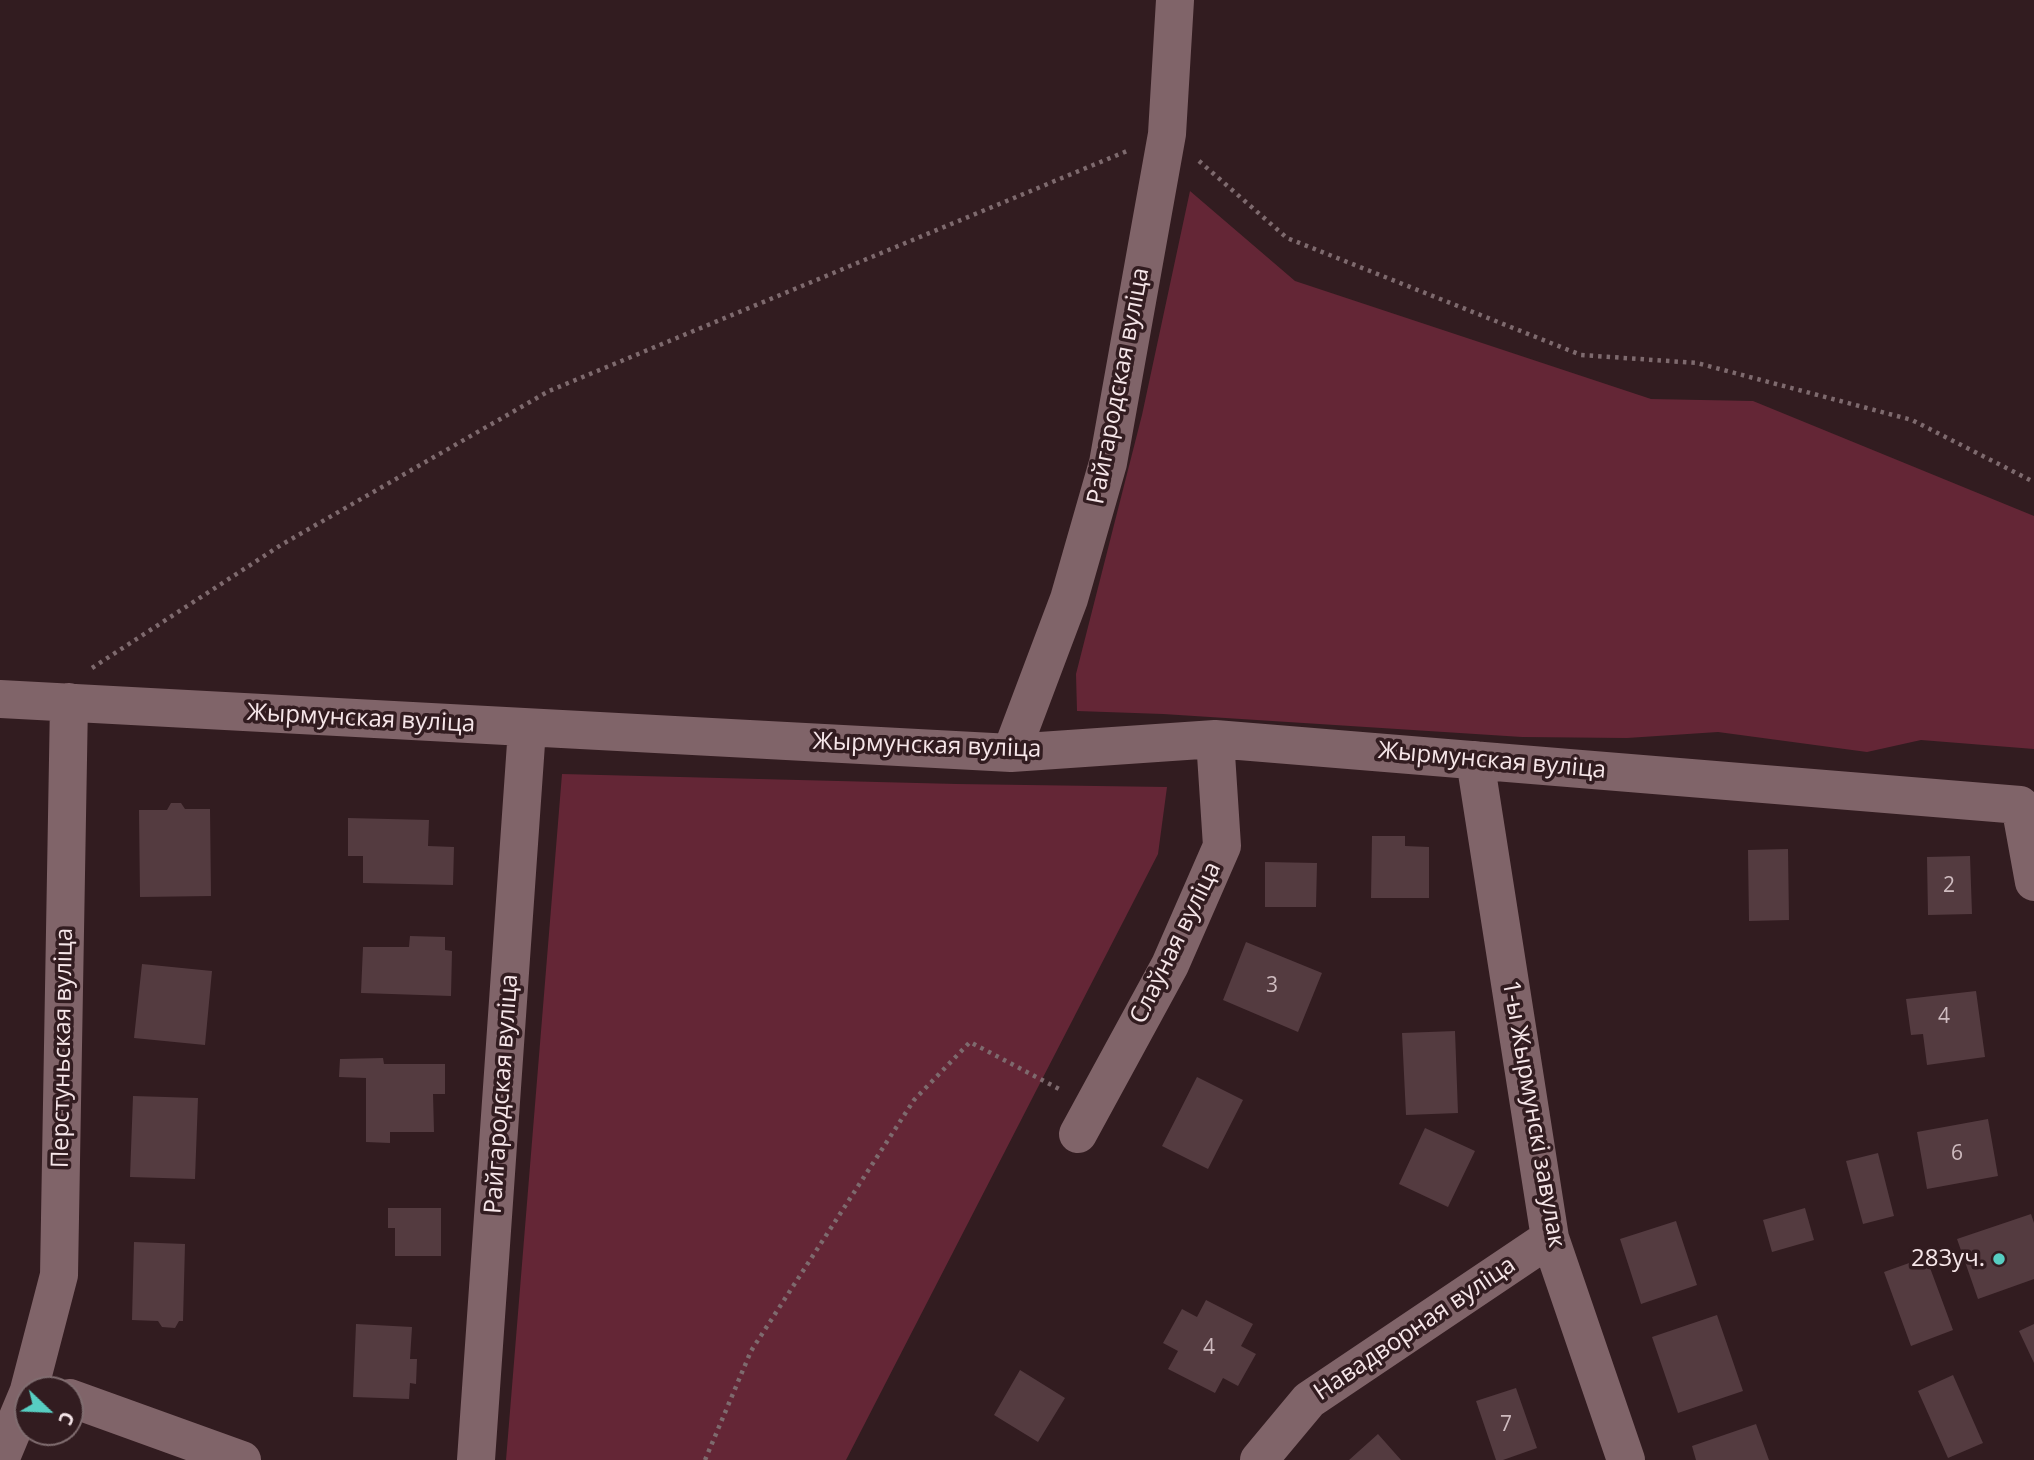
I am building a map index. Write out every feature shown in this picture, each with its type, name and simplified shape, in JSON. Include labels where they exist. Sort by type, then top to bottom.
[{"type":"street","name":"Райгародская вуліца","points":[[1011,753],[1069,599],[1108,463],[1167,134],[1175,0]]},
{"type":"street","name":"Жырмунская вуліца","points":[[0,699],[1011,753],[1215,739],[2020,805],[2030,843]]},
{"type":"street","name":"Перстуньская вуліца","points":[[31,1376],[59,1275],[69,702]]},
{"type":"street","name":"Райгародская вуліца","points":[[476,1460],[527,729]]},
{"type":"street","name":"Слаўная вуліца","points":[[1085,1120],[1170,965],[1222,846],[1215,739]]},
{"type":"street","name":"1-ы Жырмунскі завулак","points":[[1475,760],[1550,1238],[1626,1460]]},
{"type":"street","points":[[2030,843],[2034,883]]},
{"type":"street","name":"Навадворная вуліца","points":[[1259,1460],[1309,1400],[1550,1238]]},
{"type":"street","points":[[84,1403],[242,1460]]},
{"type":"street","name":"Перстуньская вуліца","points":[[0,1460],[14,1423]]},
{"type":"path","points":[[69,702],[94,665],[281,545],[549,391],[1167,134],[1287,238],[1581,355],[1698,363],[1912,420],[2034,482]]},
{"type":"path","points":[[705,1460],[751,1351],[914,1100],[970,1042],[1085,1120]]},
{"type":"shaded area","points":[[1190,191],[1295,281],[1651,399],[1753,401],[2034,516],[2034,749],[1921,740],[1867,752],[1718,732],[1627,738],[1522,737],[1077,711],[1076,674],[1142,415]]},
{"type":"shaded area","points":[[562,774],[1167,787],[1158,854],[846,1460],[506,1460]]},
{"type":"building","points":[[171,803],[181,803],[185,809],[210,809],[211,896],[140,897],[139,810],[167,810]]},
{"type":"building","points":[[348,818],[429,820],[428,846],[454,847],[453,885],[363,883],[363,856],[348,856]]},
{"type":"building","points":[[1372,836],[1405,836],[1405,846],[1429,847],[1429,898],[1371,898]]},
{"type":"building","points":[[1788,849],[1789,920],[1749,921],[1748,850]]},
{"type":"building","points":[[1970,856],[1972,914],[1928,915],[1927,857]]},
{"type":"building","points":[[1265,862],[1317,863],[1316,907],[1265,907]]},
{"type":"building","points":[[410,936],[445,937],[445,950],[452,951],[451,996],[361,993],[363,947],[409,947]]},
{"type":"building","points":[[1246,942],[1322,973],[1298,1032],[1223,1000]]},
{"type":"building","points":[[142,964],[212,971],[205,1045],[134,1038]]},
{"type":"building","points":[[1976,991],[1985,1057],[1927,1065],[1923,1034],[1911,1035],[1906,999]]},
{"type":"building","points":[[1455,1031],[1458,1113],[1406,1115],[1402,1033]]},
{"type":"building","points":[[383,1058],[384,1064],[445,1064],[445,1094],[433,1094],[434,1132],[390,1132],[390,1143],[366,1142],[366,1078],[339,1077],[340,1059]]},
{"type":"building","points":[[1197,1077],[1243,1100],[1208,1169],[1162,1146]]},
{"type":"building","points":[[133,1096],[198,1098],[195,1179],[130,1177]]},
{"type":"building","points":[[1988,1119],[1998,1176],[1927,1189],[1917,1132]]},
{"type":"building","points":[[1425,1128],[1475,1151],[1448,1207],[1399,1184]]},
{"type":"building","points":[[1878,1153],[1894,1216],[1863,1224],[1846,1161]]},
{"type":"building","points":[[388,1208],[441,1208],[441,1256],[395,1256],[395,1228],[388,1228]]},
{"type":"building","points":[[1805,1208],[1814,1240],[1772,1252],[1763,1220]]},
{"type":"building","name":"283уч.","points":[[2031,1214],[2034,1223],[2034,1279],[1978,1299],[1957,1239]]},
{"type":"building","points":[[1676,1221],[1697,1285],[1641,1304],[1620,1239]]},
{"type":"building","points":[[134,1242],[185,1244],[183,1321],[179,1321],[175,1328],[162,1327],[158,1321],[132,1320]]},
{"type":"building","points":[[1926,1257],[1953,1330],[1911,1346],[1884,1272]]},
{"type":"building","points":[[1206,1300],[1253,1324],[1241,1346],[1256,1354],[1238,1386],[1223,1378],[1215,1393],[1168,1369],[1178,1351],[1163,1343],[1182,1309],[1197,1317]]},
{"type":"building","points":[[1717,1315],[1743,1391],[1678,1413],[1652,1337]]},
{"type":"building","points":[[356,1324],[412,1327],[410,1359],[417,1359],[416,1384],[410,1383],[409,1399],[353,1397]]},
{"type":"building","points":[[2034,1324],[2034,1363],[2019,1331]]},
{"type":"building","points":[[1020,1370],[1065,1398],[1038,1442],[994,1415]]},
{"type":"building","points":[[1953,1375],[1983,1443],[1948,1458],[1918,1391]]},
{"type":"building","points":[[1516,1388],[1537,1448],[1496,1460],[1476,1401]]},
{"type":"building","points":[[1756,1424],[1769,1460],[1696,1460],[1692,1446]]},
{"type":"building","points":[[1378,1434],[1401,1460],[1349,1460]]},
{"type":"place","name":"283уч.","points":[[1999,1259]]}]
